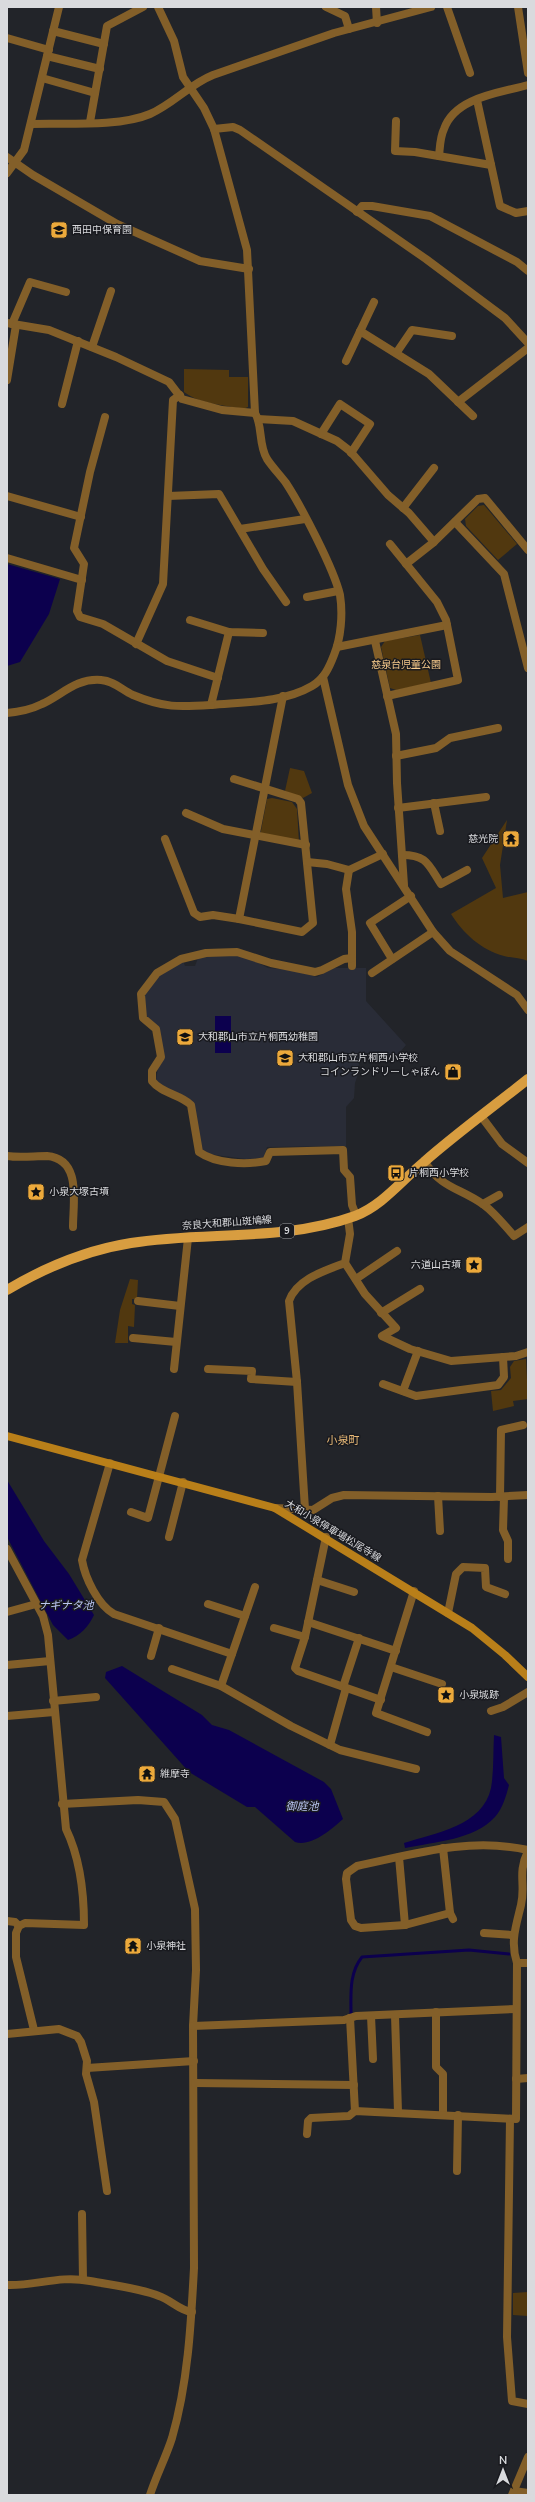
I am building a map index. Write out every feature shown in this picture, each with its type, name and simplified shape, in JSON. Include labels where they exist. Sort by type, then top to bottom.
[{"type":"main road","name":"奈良大和郡山斑鳩線","points":[[7,1290],[34,1274],[90,1254],[130,1243],[286,1232],[352,1217],[373,1207],[424,1161],[528,1079]]},
{"type":"main road","name":"大和小泉停車場松尾寺線","points":[[7,1436],[183,1482],[275,1508],[326,1537],[472,1628],[505,1654],[528,1677]]},
{"type":"street","points":[[7,173],[10,160],[24,150],[59,7]]},
{"type":"street","points":[[90,122],[107,26],[143,7]]},
{"type":"street","points":[[7,713],[41,705],[76,684],[100,680],[116,684],[130,694],[150,702],[170,707],[211,705],[283,696],[308,688],[323,677],[337,648],[340,621],[338,591],[305,519],[285,482],[264,454],[259,434],[247,250],[214,129],[204,108],[189,88],[179,63],[174,41],[158,7]]},
{"type":"street","points":[[326,7],[345,16],[349,30]]},
{"type":"street","points":[[376,7],[377,22]]},
{"type":"street","points":[[31,124],[90,122],[128,119],[147,115],[160,109],[189,88],[213,75],[349,30],[431,7]]},
{"type":"street","points":[[448,7],[470,73]]},
{"type":"street","points":[[518,7],[524,29],[528,74]]},
{"type":"street","points":[[53,31],[104,44]]},
{"type":"street","points":[[7,38],[48,53],[100,69]]},
{"type":"street","points":[[42,78],[96,93]]},
{"type":"street","points":[[439,156],[443,129],[451,115],[462,106],[528,85]]},
{"type":"street","points":[[477,100],[500,206],[516,213],[528,211]]},
{"type":"street","points":[[396,121],[395,151],[439,156],[491,165]]},
{"type":"street","points":[[214,129],[233,127],[240,130],[426,259],[505,318],[528,344]]},
{"type":"street","points":[[10,160],[91,211],[189,258],[215,265],[249,269]]},
{"type":"street","points":[[357,212],[362,206],[372,206],[430,216],[517,262],[528,271]]},
{"type":"street","points":[[7,380],[12,324],[30,282],[66,292]]},
{"type":"street","points":[[92,347],[111,291]]},
{"type":"street","points":[[346,360],[374,302]]},
{"type":"street","points":[[12,324],[48,330],[78,341],[158,376],[169,382],[182,399],[201,405],[293,422],[337,441],[351,453],[388,495],[403,508],[434,542]]},
{"type":"street","points":[[396,352],[412,330],[452,336]]},
{"type":"street","points":[[360,331],[396,352],[429,374],[474,416]]},
{"type":"street","points":[[62,404],[78,341]]},
{"type":"street","points":[[458,402],[528,348]]},
{"type":"street","points":[[136,644],[163,584],[173,400],[180,395]]},
{"type":"street","points":[[321,434],[340,404],[370,424],[351,453]]},
{"type":"street","points":[[105,417],[74,548],[84,564],[77,611],[80,618],[103,624],[136,644],[185,668],[218,678]]},
{"type":"street","points":[[403,508],[434,468]]},
{"type":"street","points":[[168,496],[219,494],[263,569],[286,602]]},
{"type":"street","points":[[7,496],[81,517]]},
{"type":"street","points":[[406,564],[434,542],[478,499],[485,498],[528,550]]},
{"type":"street","points":[[240,528],[305,519]]},
{"type":"street","points":[[455,522],[504,574],[526,652],[528,668]]},
{"type":"street","points":[[387,696],[458,680],[447,625],[437,602],[390,544]]},
{"type":"street","points":[[7,558],[82,580]]},
{"type":"street","points":[[307,597],[338,591]]},
{"type":"street","points":[[190,620],[229,632],[263,633]]},
{"type":"street","points":[[337,648],[447,625]]},
{"type":"street","points":[[211,705],[229,632]]},
{"type":"street","points":[[375,640],[396,734],[398,808],[406,899],[429,934],[450,951],[517,995],[528,1010]]},
{"type":"street","points":[[323,677],[354,804],[364,826],[404,886]]},
{"type":"street","points":[[239,918],[283,696]]},
{"type":"street","points":[[396,756],[436,748],[450,738],[498,728]]},
{"type":"street","points":[[165,838],[194,913],[200,917],[213,915],[239,918],[302,932],[313,923],[301,803],[298,799],[234,779]]},
{"type":"street","points":[[398,808],[486,797]]},
{"type":"street","points":[[434,803],[440,831]]},
{"type":"street","points":[[186,813],[223,829],[306,846]]},
{"type":"street","points":[[307,862],[328,864],[349,870],[383,854]]},
{"type":"street","points":[[402,855],[417,855],[426,861],[441,884],[467,870]]},
{"type":"street","points":[[349,870],[346,889],[352,932],[352,962],[344,959],[315,972],[270,963],[237,952],[206,952],[181,959],[157,973],[141,994],[143,1018],[156,1029],[161,1057],[152,1071],[152,1081],[158,1088],[186,1100],[191,1105],[199,1152],[208,1158],[252,1164],[266,1161],[270,1152],[343,1150],[344,1170],[350,1177],[352,1205],[350,1234],[345,1263],[381,1313],[396,1328],[382,1336],[418,1351],[451,1361],[503,1357],[528,1352]]},
{"type":"street","points":[[392,959],[370,922],[406,899]]},
{"type":"street","points":[[372,973],[429,934]]},
{"type":"street","points":[[481,1116],[502,1144],[528,1163]]},
{"type":"street","points":[[7,1156],[48,1156],[60,1159],[69,1167],[73,1177],[73,1227]]},
{"type":"street","points":[[424,1161],[434,1175],[442,1182],[483,1204],[514,1236],[528,1227]]},
{"type":"street","points":[[483,1204],[498,1195]]},
{"type":"street","points":[[174,1369],[188,1238]]},
{"type":"street","points":[[356,1279],[397,1251]]},
{"type":"street","points":[[305,1509],[297,1382],[288,1308],[292,1292],[298,1285],[345,1263]]},
{"type":"street","points":[[381,1313],[420,1289]]},
{"type":"street","points":[[138,1302],[180,1306]]},
{"type":"street","points":[[133,1338],[176,1342]]},
{"type":"street","points":[[404,1391],[418,1351]]},
{"type":"street","points":[[383,1384],[416,1396],[498,1385],[504,1377],[503,1357]]},
{"type":"street","points":[[208,1369],[252,1371],[251,1378],[297,1382]]},
{"type":"street","points":[[131,1512],[148,1518],[175,1416]]},
{"type":"street","points":[[508,1559],[508,1541],[503,1530],[501,1430],[523,1425]]},
{"type":"street","points":[[110,1463],[82,1560],[84,1570],[105,1608],[232,1654]]},
{"type":"street","points":[[169,1537],[183,1482]]},
{"type":"street","points":[[275,1508],[318,1508],[337,1496],[502,1497],[528,1495]]},
{"type":"street","points":[[438,1496],[440,1531]]},
{"type":"street","points":[[326,1537],[305,1638],[295,1668],[345,1688],[381,1700]]},
{"type":"street","points":[[7,1549],[9,1559],[43,1616],[46,1629],[62,1804],[66,1829],[72,1841],[81,1882],[84,1925],[25,1923],[19,1926],[16,1933],[16,1957],[34,2030]]},
{"type":"street","points":[[448,1613],[456,1574],[464,1567],[485,1568],[486,1587],[505,1594]]},
{"type":"street","points":[[317,1580],[354,1592]]},
{"type":"street","points":[[221,1686],[255,1587]]},
{"type":"street","points":[[414,1591],[376,1713],[427,1732]]},
{"type":"street","points":[[7,1612],[36,1604]]},
{"type":"street","points":[[208,1604],[245,1616]]},
{"type":"street","points":[[308,1622],[396,1651]]},
{"type":"street","points":[[151,1656],[159,1628]]},
{"type":"street","points":[[274,1628],[305,1638]]},
{"type":"street","points":[[330,1746],[359,1638]]},
{"type":"street","points":[[7,1665],[50,1661]]},
{"type":"street","points":[[391,1667],[442,1684]]},
{"type":"street","points":[[172,1669],[221,1686],[330,1746],[357,1756],[416,1769]]},
{"type":"street","points":[[491,1710],[503,1707],[528,1692]]},
{"type":"street","points":[[53,1701],[96,1697]]},
{"type":"street","points":[[7,1716],[54,1712]]},
{"type":"street","points":[[62,1804],[153,1800],[164,1802],[170,1809],[175,1819],[195,1909],[196,1970],[193,2026],[195,2083],[194,2268],[192,2312],[182,2392],[172,2438],[150,2495]]},
{"type":"street","points":[[307,2134],[308,2121],[311,2118],[349,2116],[355,2111],[443,2114],[516,2119],[517,1963],[513,1950],[513,1935],[524,1905],[521,1864],[528,1850],[515,1847],[464,1844],[443,1848],[356,1866],[348,1873],[346,1879],[351,1920],[355,1926],[361,1928],[405,1925],[451,1916],[443,1848]]},
{"type":"street","points":[[399,1857],[405,1925]]},
{"type":"street","points":[[7,1921],[16,1922],[19,1926]]},
{"type":"street","points":[[484,1933],[513,1935]]},
{"type":"street","points":[[517,1963],[528,1963]]},
{"type":"street","points":[[193,2026],[436,2012],[516,2009]]},
{"type":"street","points":[[436,2012],[436,2067],[444,2074],[443,2114]]},
{"type":"street","points":[[395,2015],[398,2112]]},
{"type":"street","points":[[371,2016],[373,2060]]},
{"type":"street","points":[[350,2018],[355,2111]]},
{"type":"street","points":[[7,2034],[34,2030],[59,2030],[77,2036],[81,2042],[87,2068],[86,2074],[94,2102],[107,2191]]},
{"type":"street","points":[[87,2068],[194,2061]]},
{"type":"street","points":[[516,2078],[528,2078]]},
{"type":"street","points":[[195,2083],[354,2085]]},
{"type":"street","points":[[457,2172],[458,2115]]},
{"type":"street","points":[[510,2119],[507,2286],[508,2361],[512,2401],[528,2404]]},
{"type":"street","points":[[82,2214],[83,2280]]},
{"type":"street","points":[[7,2285],[24,2285],[54,2279],[83,2280],[159,2295],[186,2312],[192,2312]]},
{"type":"street","points":[[528,2457],[513,2493],[528,2493]]},
{"type":"shaded area","name":"大和郡山市立片桐西小学校","points":[[234,954],[253,960],[268,968],[292,970],[317,977],[333,968],[366,968],[366,1001],[406,1045],[393,1060],[388,1056],[384,1061],[372,1053],[359,1053],[359,1071],[355,1083],[354,1098],[346,1107],[346,1146],[267,1147],[264,1158],[246,1159],[208,1154],[200,1149],[193,1103],[166,1090],[156,1081],[161,1047],[144,1015],[145,993],[157,976],[183,961],[185,966],[195,966],[198,958]]},
{"type":"green space","points":[[184,369],[229,370],[229,377],[248,377],[248,407],[243,409],[220,405],[205,402],[190,396],[184,392]]},
{"type":"green space","points":[[484,505],[517,544],[498,560],[466,526],[465,519],[478,506]]},
{"type":"green space","name":"慈泉台児童公園","points":[[420,635],[431,683],[396,690],[390,688],[381,647],[385,641]]},
{"type":"green space","points":[[290,768],[304,771],[312,793],[303,798],[285,791]]},
{"type":"green space","points":[[272,798],[292,802],[297,809],[299,842],[260,836],[267,799]]},
{"type":"green space","name":"慈光院","points":[[507,820],[500,865],[503,898],[528,892],[528,961],[504,956],[488,950],[473,940],[461,928],[451,914],[496,888],[482,858]]},
{"type":"green space","points":[[130,1279],[138,1280],[137,1299],[132,1299],[132,1304],[135,1305],[134,1327],[128,1326],[128,1343],[115,1343],[120,1310]]},
{"type":"green space","points":[[526,1359],[528,1399],[513,1401],[514,1406],[493,1411],[491,1391],[501,1390],[511,1378],[510,1367],[514,1361]]},
{"type":"green space","points":[[528,2292],[528,2316],[513,2315],[513,2293]]},
{"type":"water","points":[[7,564],[60,579],[49,614],[20,662],[7,666]]},
{"type":"water","points":[[215,1016],[231,1016],[231,1053],[215,1053]]},
{"type":"water","name":"ナギナタ池","points":[[7,1480],[44,1541],[69,1574],[94,1615],[84,1630],[68,1640],[53,1625],[7,1537]]},
{"type":"water","name":"御庭池","points":[[122,1666],[202,1715],[212,1725],[229,1730],[324,1782],[331,1789],[343,1819],[333,1828],[314,1840],[301,1843],[295,1842],[255,1807],[247,1807],[189,1772],[105,1678],[106,1672]]},
{"type":"water","points":[[494,1735],[501,1737],[504,1778],[509,1785],[504,1802],[495,1817],[476,1831],[465,1835],[441,1842],[405,1848],[404,1843],[456,1826],[478,1811],[486,1801],[491,1788]]},
{"type":"waterway","points":[[351,2013],[351,1991],[353,1977],[362,1957],[469,1950],[509,1954]]},
{"type":"place","name":"西田中保育園","points":[[59,230]]},
{"type":"place","name":"慈光院","points":[[511,839]]},
{"type":"place","name":"大和郡山市立片桐西幼稚園","points":[[185,1037]]},
{"type":"place","name":"大和郡山市立片桐西小学校","points":[[285,1058]]},
{"type":"place","name":"コインランドリーしゃぼん","points":[[453,1072]]},
{"type":"place","name":"片桐西小学校","points":[[396,1173]]},
{"type":"place","name":"小泉大塚古墳","points":[[36,1192]]},
{"type":"place","name":"六道山古墳","points":[[474,1265]]},
{"type":"place","name":"小泉城跡","points":[[446,1695]]},
{"type":"place","name":"維摩寺","points":[[147,1774]]},
{"type":"place","name":"小泉神社","points":[[133,1946]]},
{"type":"district","name":"小泉町","points":[[343,1440]]}]
